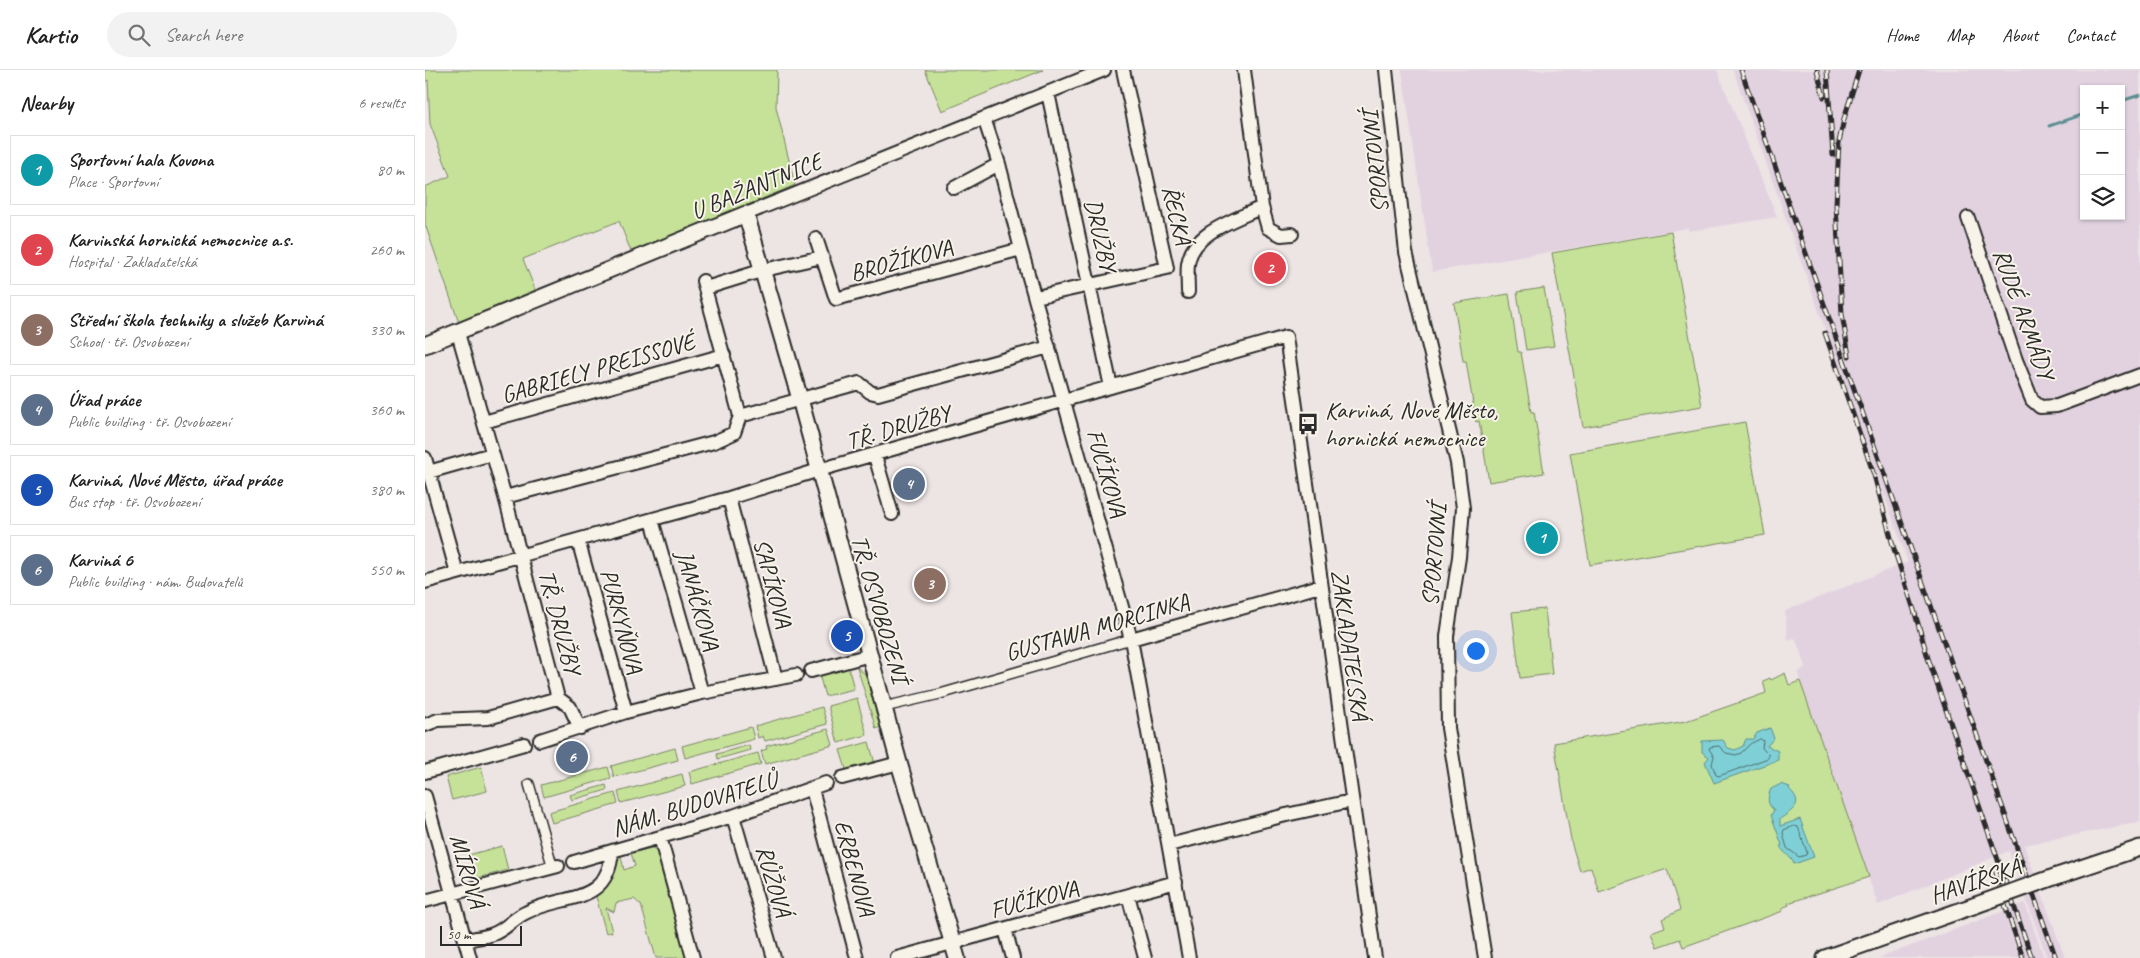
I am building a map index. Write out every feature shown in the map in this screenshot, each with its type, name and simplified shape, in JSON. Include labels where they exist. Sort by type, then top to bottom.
[{"type":"street","name":"U BAŽANTNICE","points":[[425,346],[1104,70]]},
{"type":"street","name":"ŘECKÁ","points":[[1036,297],[1167,268],[1123,70]]},
{"type":"street","points":[[1244,70],[1262,207],[1268,228],[1281,235],[1292,234]]},
{"type":"street","name":"SPORTOVNÍ","points":[[1386,70],[1406,252],[1457,463],[1463,508],[1459,557],[1447,636],[1448,728],[1485,958]]},
{"type":"street","name":"DRUŽBY","points":[[1048,93],[1091,286],[1111,387]]},
{"type":"street","name":"FUČÍKOVA","points":[[984,118],[999,164],[1021,249],[1131,639],[1189,958]]},
{"type":"street","points":[[954,188],[999,164]]},
{"type":"street","points":[[1188,292],[1188,263],[1195,245],[1204,236],[1262,207]]},
{"type":"street","name":"TŘ. OSVOBOZENÍ","points":[[746,214],[764,270],[800,399],[899,763],[957,958]]},
{"type":"street","name":"RUDÉ ARMÁDY","points":[[1968,218],[2016,360],[2033,400],[2040,407],[2057,406],[2140,375]]},
{"type":"street","name":"BROŽÍKOVA","points":[[817,238],[835,299],[1021,249]]},
{"type":"street","name":"BROŽÍKOVA","points":[[764,270],[822,257]]},
{"type":"street","points":[[505,497],[713,442],[734,432],[740,416],[704,285],[764,270]]},
{"type":"street","name":"TŘ. DRUŽBY","points":[[458,333],[505,497],[558,698]]},
{"type":"street","name":"TŘ. DRUŽBY","points":[[425,582],[652,520],[819,470],[875,456],[1286,338]]},
{"type":"street","name":"ZAKLADATELSKÁ","points":[[1286,338],[1351,802],[1375,958]]},
{"type":"street","name":"TŘ. DRUŽBY","points":[[800,399],[859,383],[870,392],[878,394],[1049,347]]},
{"type":"street","name":"GABRIELY PREISSOVÉ","points":[[484,422],[724,355]]},
{"type":"street","points":[[740,416],[800,399]]},
{"type":"street","points":[[427,472],[492,454]]},
{"type":"street","name":"TŘ. OSVOBOZENÍ","points":[[875,456],[892,514]]},
{"type":"street","points":[[425,458],[427,472],[457,573]]},
{"type":"street","name":"SAPÍKOVA","points":[[729,498],[777,679]]},
{"type":"street","name":"JANÁČKOVA","points":[[652,520],[702,693]]},
{"type":"street","name":"PURKYŇOVA","points":[[578,540],[626,712]]},
{"type":"street","name":"GUSTAWA MORCINKA","points":[[885,707],[940,694],[1320,586]]},
{"type":"street","points":[[811,671],[870,655]]},
{"type":"street","points":[[540,740],[626,712],[702,693],[796,676]]},
{"type":"street","points":[[425,725],[438,720],[489,718],[558,698],[570,707],[580,728]]},
{"type":"street","points":[[425,772],[524,744]]},
{"type":"street","points":[[842,778],[899,763]]},
{"type":"street","name":"NÁM. BUDOVATELŮ","points":[[574,862],[733,816],[826,783]]},
{"type":"street","points":[[425,901],[555,867],[529,784]]},
{"type":"street","name":"ERBENOVA","points":[[812,789],[857,958]]},
{"type":"street","name":"MÍROVÁ","points":[[425,796],[470,958]]},
{"type":"street","points":[[1169,844],[1286,815],[1351,802]]},
{"type":"street","name":"RŮŽOVÁ","points":[[733,816],[774,958]]},
{"type":"street","points":[[660,837],[693,958]]},
{"type":"street","name":"HAVÍŘSKÁ","points":[[1825,958],[2140,848]]},
{"type":"street","points":[[466,940],[493,934],[526,912],[587,894],[603,882],[611,866],[613,851]]},
{"type":"street","name":"FUČÍKOVA","points":[[952,943],[1176,882]]},
{"type":"street","points":[[1127,895],[1145,958]]},
{"type":"street","points":[[1005,929],[1013,958]]},
{"type":"street","points":[[897,958],[952,943]]},
{"type":"shaded area","points":[[1402,70],[1717,70],[1777,217],[1689,231],[1688,228],[1432,272]]},
{"type":"shaded area","points":[[1733,70],[2140,70],[2140,822],[2024,845],[2065,958],[2047,958],[2009,851],[1878,905],[1800,681],[1798,673],[1806,666],[1795,638],[1788,641],[1785,611],[1908,562]]},
{"type":"shaded area","points":[[2025,903],[2044,958],[1879,958]]},
{"type":"green space","points":[[425,70],[777,70],[776,107],[795,185],[632,254],[619,221],[523,259],[536,292],[459,323],[425,224],[425,187],[450,176],[430,124],[428,80],[425,82]]},
{"type":"green space","points":[[925,70],[1043,70],[942,111]]},
{"type":"green space","points":[[1671,232],[1702,406],[1583,427],[1552,253]]},
{"type":"green space","points":[[1544,288],[1554,346],[1526,350],[1517,292]]},
{"type":"green space","points":[[1509,294],[1518,352],[1521,352],[1531,412],[1534,412],[1544,473],[1489,482],[1479,421],[1476,422],[1466,361],[1463,361],[1454,303]]},
{"type":"green space","points":[[1745,422],[1765,535],[1590,565],[1570,453]]},
{"type":"green space","points":[[1545,609],[1552,674],[1520,678],[1512,612]]},
{"type":"green space","points":[[848,666],[854,689],[825,696],[819,674]]},
{"type":"green space","points":[[857,667],[866,675],[881,727],[876,729]]},
{"type":"green space","points":[[1785,673],[1789,685],[1800,681],[1869,877],[1788,903],[1789,905],[1782,908],[1783,911],[1683,947],[1680,939],[1657,947],[1651,932],[1665,927],[1662,919],[1680,910],[1667,869],[1599,892],[1591,867],[1580,871],[1572,845],[1554,743],[1686,721],[1766,693],[1763,681],[1770,678],[1771,680]]},
{"type":"green space","points":[[857,698],[867,735],[838,743],[828,706]]},
{"type":"green space","points":[[822,707],[827,724],[765,741],[763,736],[758,738],[755,726]]},
{"type":"green space","points":[[751,727],[754,739],[685,758],[682,746]]},
{"type":"green space","points":[[828,729],[833,745],[765,764],[761,751],[767,749],[766,746]]},
{"type":"green space","points":[[869,742],[875,764],[847,772],[840,750]]},
{"type":"green space","points":[[749,745],[750,750],[718,759],[717,754]]},
{"type":"green space","points":[[675,748],[678,760],[614,777],[611,766]]},
{"type":"green space","points":[[758,753],[761,764],[692,784],[689,772]]},
{"type":"green space","points":[[481,767],[487,791],[452,800],[446,777]]},
{"type":"green space","points":[[608,767],[611,778],[544,797],[541,785]]},
{"type":"green space","points":[[682,774],[685,786],[621,803],[618,792]]},
{"type":"green space","points":[[606,785],[607,790],[572,800],[570,795]]},
{"type":"green space","points":[[615,793],[618,804],[552,823],[549,812]]},
{"type":"green space","points":[[502,846],[508,870],[474,879],[468,855]]},
{"type":"green space","points":[[652,848],[660,852],[690,958],[656,958],[641,905],[634,899],[616,903],[614,912],[606,908],[612,932],[606,933],[595,893],[617,859],[621,856],[624,870],[635,866],[631,853]]},
{"type":"water","points":[[1770,728],[1774,738],[1767,746],[1778,751],[1778,760],[1714,783],[1705,762],[1709,757],[1702,752],[1702,741],[1723,740],[1728,748],[1735,750],[1743,746],[1746,739],[1753,739],[1757,733]]},
{"type":"water","points":[[1781,784],[1790,787],[1789,789],[1794,794],[1797,803],[1792,810],[1780,819],[1780,826],[1800,819],[1814,857],[1794,864],[1780,846],[1782,845],[1771,815],[1774,810],[1768,801],[1771,789]]},
{"type":"waterway","points":[[2125,100],[2140,95]]},
{"type":"waterway","points":[[2049,126],[2080,115]]},
{"type":"railway","points":[[1741,70],[2056,958]]},
{"type":"railway","points":[[1817,70],[1824,97]]},
{"type":"railway","points":[[1827,70],[1833,155]]},
{"type":"railway","points":[[1849,356],[1842,314],[1836,205],[1839,142],[1859,70]]},
{"type":"railway","points":[[1825,333],[1874,475],[1894,549],[1928,658],[2032,958]]},
{"type":"railway","points":[[1995,868],[2000,890],[2023,958]]},
{"type":"place","name":"Karvinská hornická nemocnice a.s.","points":[[1270,268]]},
{"type":"place","name":"Karviná, Nové Město, hornická nemocnice","points":[[1308,424]]},
{"type":"place","name":"Úřad práce","points":[[909,484]]},
{"type":"place","name":"Sportovní hala Kovona","points":[[1542,538]]},
{"type":"place","name":"Střední škola techniky a služeb Karviná","points":[[930,584]]},
{"type":"place","name":"Karviná, Nové Město, úřad práce","points":[[847,636]]},
{"type":"place","name":"Karviná 6","points":[[572,757]]}]
